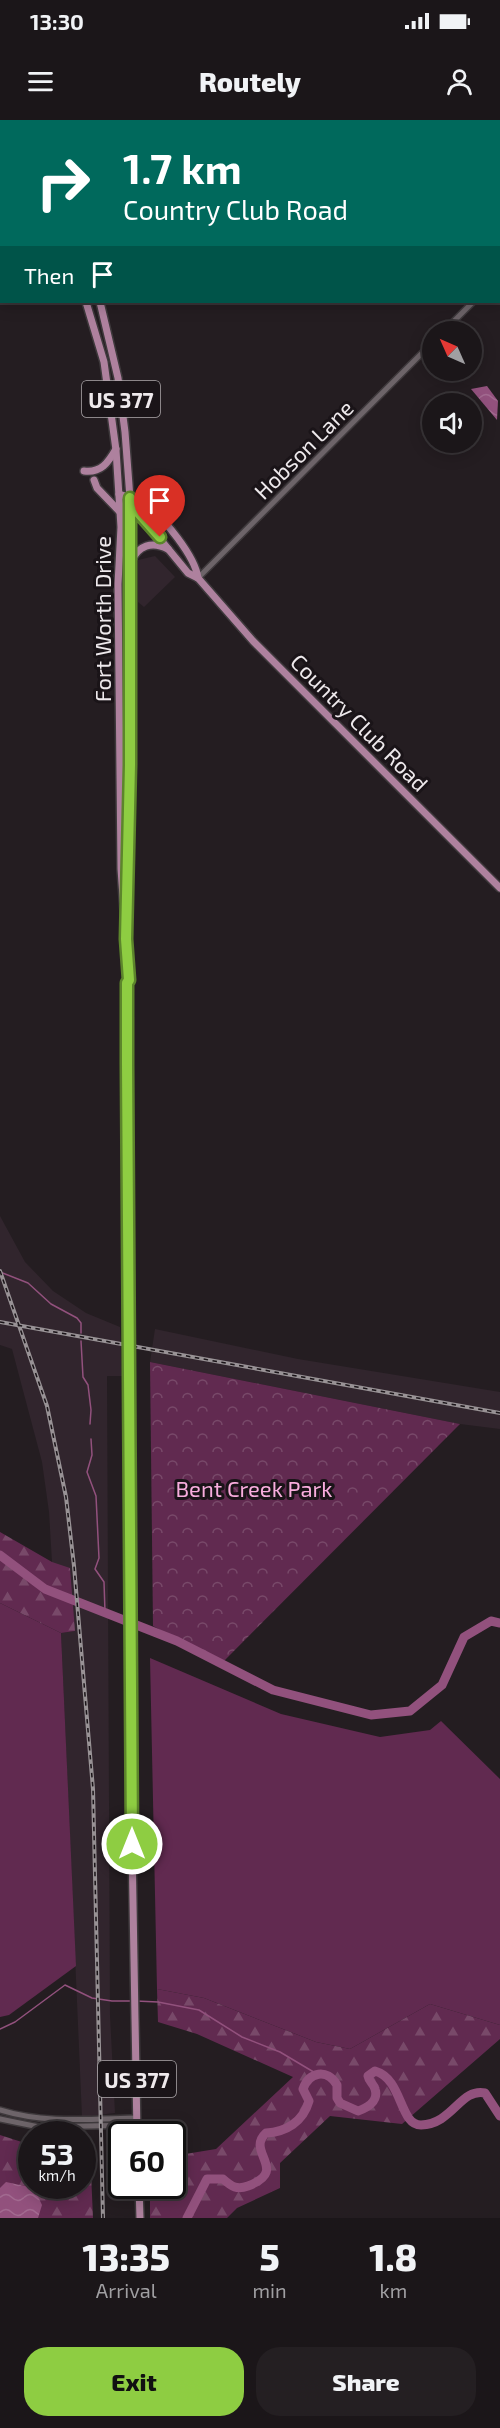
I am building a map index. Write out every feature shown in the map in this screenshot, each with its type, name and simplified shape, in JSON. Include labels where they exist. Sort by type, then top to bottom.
[{"type":"main road","name":"Fort Worth Drive","points":[[86,303],[104,362],[116,449],[120,512],[118,584],[121,869],[129,980],[127,994],[130,1591],[137,2121]]},
{"type":"main road","name":"Fort Worth Drive","points":[[100,303],[118,378],[130,498],[130,765],[126,939]]},
{"type":"main road","points":[[84,471],[100,470],[110,460],[116,449]]},
{"type":"main road","points":[[94,480],[97,488],[120,512]]},
{"type":"main road","name":"Country Club Road","points":[[119,494],[145,504],[169,528],[196,567],[198,578]]},
{"type":"main road","name":"Country Club Road","points":[[130,498],[137,511],[188,573],[198,578],[253,641],[500,888]]},
{"type":"main road","points":[[129,567],[138,550],[146,545],[157,545],[170,550]]},
{"type":"main road","points":[[139,2199],[140,2218]]},
{"type":"street","points":[[454,321],[472,303]]},
{"type":"street","name":"Hobson Lane","points":[[198,578],[422,353]]},
{"type":"street","points":[[0,2110],[16,2115],[49,2119],[108,2121]]},
{"type":"street","points":[[0,2119],[39,2127],[108,2123]]},
{"type":"shaded area","points":[[155,556],[175,577],[144,607],[138,602],[138,560]]},
{"type":"shaded area","points":[[0,1216],[25,1262],[53,1291],[86,1313],[120,1327],[122,1376],[107,1376],[110,2015],[115,2113],[82,2117],[61,1633],[75,1631],[52,1562],[49,1512],[42,1462],[12,1349],[0,1345]]},
{"type":"shaded area","points":[[155,1329],[298,1359],[500,1392],[500,1429],[460,1424],[150,1362]]},
{"type":"green space","name":"Bent Creek Park","points":[[150,1362],[460,1424],[222,1663],[153,1626]]},
{"type":"green space","points":[[0,1532],[52,1562],[70,1568],[75,1631],[61,1633],[0,1603]]},
{"type":"green space","points":[[0,1603],[61,1633],[76,1966],[9,2015],[0,2017]]},
{"type":"green space","points":[[150,1658],[281,1714],[380,1737],[430,1730],[441,1721],[500,1779],[500,2025],[430,2004],[350,2049],[316,2042],[204,1998],[157,1989]]},
{"type":"green space","points":[[157,1989],[204,1998],[316,2042],[350,2049],[430,2004],[500,2025],[500,2039],[402,2124],[330,2116],[280,2163],[280,2188],[237,2208],[227,2218],[150,2218],[150,2199],[186,2199],[186,2154],[216,2149],[293,2077],[197,2034],[158,2022]]},
{"type":"green space","points":[[0,2135],[18,2141],[18,2199],[92,2199],[93,2218],[0,2218]]},
{"type":"water","points":[[487,386],[498,401],[497,420],[482,402],[482,393],[474,393],[471,389]]},
{"type":"water","points":[[6,2182],[18,2185],[18,2199],[39,2199],[42,2205],[38,2218],[0,2218],[0,2188]]},
{"type":"waterway","points":[[0,1272],[28,1283],[51,1304],[77,1318],[81,1323],[81,1333]]},
{"type":"waterway","points":[[81,1341],[83,1377],[88,1385],[91,1410],[90,1424]]},
{"type":"waterway","points":[[91,1439],[92,1455],[87,1472],[96,1496],[99,1558],[95,1569],[104,1582],[105,1612]]},
{"type":"waterway","points":[[0,1555],[45,1589],[177,1641],[273,1690],[371,1715],[410,1711],[442,1685],[464,1637],[491,1621],[500,1623]]},
{"type":"waterway","points":[[0,2029],[15,2022],[65,1985],[92,1998],[132,2001]]},
{"type":"waterway","points":[[136,2001],[158,2002],[199,2010],[242,2037],[280,2052],[317,2074]]},
{"type":"waterway","points":[[187,2218],[207,2179],[223,2179],[232,2186],[241,2188],[260,2180],[266,2174],[267,2167],[260,2147],[261,2140],[266,2133],[287,2128],[303,2115],[309,2101],[303,2089],[309,2079],[318,2074],[328,2076],[337,2085],[337,2098],[340,2103],[358,2111],[374,2100],[376,2093],[368,2076],[375,2071],[391,2083],[408,2118],[414,2123],[421,2125],[441,2119],[462,2101],[476,2093],[485,2093],[500,2116]]},
{"type":"railway","points":[[0,1271],[47,1406],[66,1497],[74,1566],[93,1789],[103,2218]]},
{"type":"railway","points":[[0,1322],[500,1413]]},
{"type":"route","points":[[132,1844],[127,1064],[127,983],[129,980],[126,939],[130,765],[130,498],[137,511],[160,537]]}]
